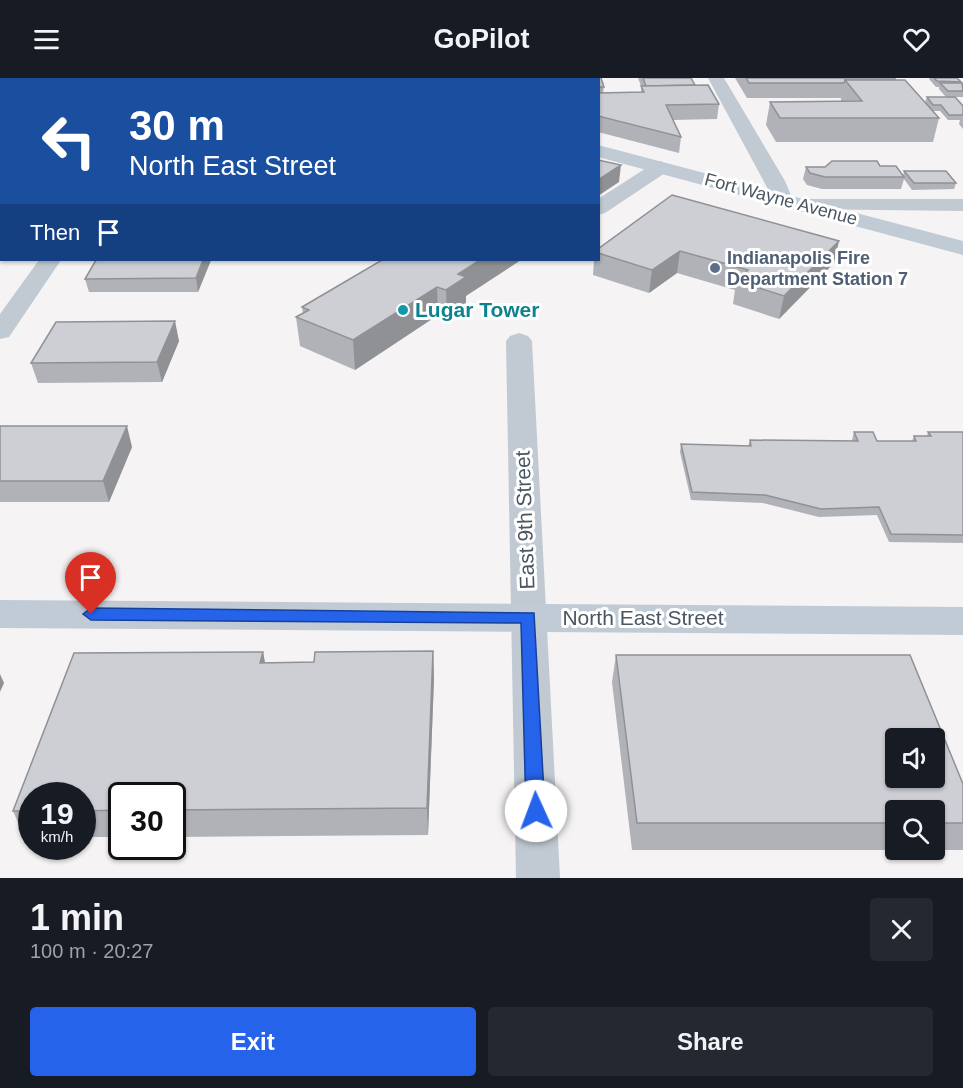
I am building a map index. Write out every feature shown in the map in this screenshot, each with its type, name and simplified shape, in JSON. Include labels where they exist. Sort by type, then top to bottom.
[{"type":"main road","name":"Fort Wayne Avenue","points":[[600,152],[963,248]]},
{"type":"main road","name":"North East Street","points":[[0,614],[963,621]]},
{"type":"street","points":[[716,78],[793,202],[963,205]]},
{"type":"street","points":[[600,208],[661,167]]},
{"type":"street","points":[[0,332],[49,261]]},
{"type":"street","name":"East 9th Street","points":[[519,341],[538,878]]},
{"type":"building","points":[[643,78],[691,78],[695,85],[646,86]]},
{"type":"building","points":[[746,78],[894,78],[896,80],[845,80],[844,83],[749,83]]},
{"type":"building","points":[[934,78],[957,78],[961,82],[937,81]]},
{"type":"building","points":[[845,80],[905,80],[939,118],[780,118],[770,102],[862,101]]},
{"type":"building","points":[[940,83],[962,83],[963,91],[948,91]]},
{"type":"building","points":[[708,85],[719,104],[666,105],[681,137],[600,117],[600,93],[644,92],[641,86]]},
{"type":"building","points":[[927,97],[955,97],[963,106],[963,115],[949,115],[941,105],[933,105]]},
{"type":"building","points":[[600,160],[621,165],[600,179]]},
{"type":"building","points":[[832,161],[877,161],[880,166],[896,166],[904,177],[825,177],[810,173],[806,167],[825,167]]},
{"type":"building","points":[[904,171],[946,171],[956,183],[914,183]]},
{"type":"building","points":[[672,195],[839,241],[784,296],[737,281],[748,270],[680,251],[652,270],[600,254],[600,248]]},
{"type":"building","points":[[95,261],[203,261],[196,278],[85,279]]},
{"type":"building","points":[[380,261],[478,261],[458,274],[466,277],[446,290],[437,287],[353,340],[296,317],[309,310],[302,307]]},
{"type":"building","points":[[175,321],[157,362],[31,363],[56,322]]},
{"type":"building","points":[[0,426],[127,426],[103,481],[0,481]]},
{"type":"building","points":[[854,432],[873,432],[877,441],[916,441],[914,436],[931,436],[928,432],[963,432],[963,535],[891,534],[879,507],[821,509],[765,495],[692,492],[681,444],[751,446],[750,440],[858,441]]},
{"type":"building","points":[[433,651],[427,808],[186,810],[186,782],[108,782],[108,810],[96,811],[96,782],[24,782],[74,653],[263,652],[260,663],[314,662],[315,652]]},
{"type":"building","points":[[616,655],[910,655],[940,728],[885,728],[885,788],[945,788],[945,740],[963,784],[963,823],[945,823],[945,800],[885,800],[885,823],[637,823]]},
{"type":"building","points":[[18,798],[18,811],[13,811]]},
{"type":"place","name":"Indianapolis Fire Department Station 7","points":[[715,268]]},
{"type":"place","name":"Lugar Tower","points":[[403,310]]},
{"type":"route","points":[[91,614],[529,617],[536,811]]}]
